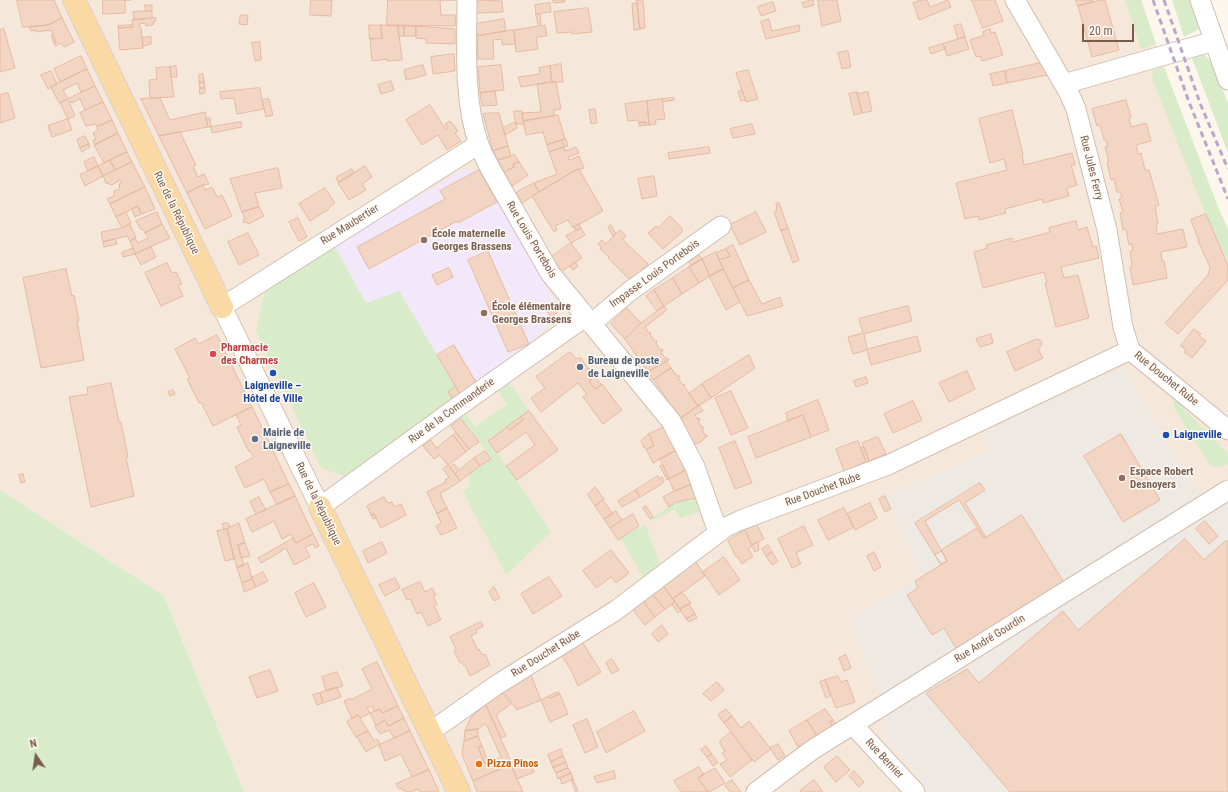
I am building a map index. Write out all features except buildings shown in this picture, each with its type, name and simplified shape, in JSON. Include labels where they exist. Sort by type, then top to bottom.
[{"type":"main road","name":"Rue de la République","points":[[74,0],[222,307]]},
{"type":"main road","name":"Rue de la République","points":[[320,507],[459,792]]},
{"type":"street","name":"Rue Louis Portebois","points":[[467,0],[468,82],[472,116],[479,144],[491,170],[543,264],[665,412],[674,426],[695,467],[718,532]]},
{"type":"street","name":"Rue Jules Ferry","points":[[1015,0],[1073,99],[1107,230],[1123,327],[1130,350]]},
{"type":"street","points":[[1200,0],[1228,80]]},
{"type":"street","points":[[1064,84],[1214,41]]},
{"type":"street","name":"Rue Maubertier","points":[[222,307],[479,144]]},
{"type":"street","name":"Impasse Louis Portebois","points":[[588,320],[721,226]]},
{"type":"street","name":"Rue de la République","points":[[222,307],[320,507]]},
{"type":"street","name":"Rue de la Commanderie","points":[[320,507],[462,403],[588,320]]},
{"type":"street","name":"Rue Douchet Rube","points":[[430,732],[495,686],[615,611],[718,532],[741,520],[888,465],[1130,350],[1228,430]]},
{"type":"street","name":"Rue André Gourdin","points":[[756,792],[800,758],[1126,553],[1223,494]]},
{"type":"street","name":"Rue Bernier","points":[[853,725],[915,792]]},
{"type":"shaded area","points":[[0,0],[1141,0],[1164,67],[1218,207],[1228,229],[1228,483],[888,739],[930,792],[244,792],[164,596],[0,490]]},
{"type":"shaded area","points":[[462,170],[479,170],[560,310],[551,317],[546,328],[529,344],[460,394],[452,381],[366,303],[334,246]]},
{"type":"shaded area","points":[[1123,368],[1198,494],[1228,491],[1228,792],[930,792],[888,739],[880,696],[850,619],[922,576],[885,496],[991,450],[982,430]]},
{"type":"green space","points":[[1125,0],[1141,0],[1156,44],[1141,49]]},
{"type":"green space","points":[[1172,0],[1190,0],[1199,29],[1184,37]]},
{"type":"green space","points":[[1190,53],[1203,54],[1213,63],[1228,104],[1228,153]]},
{"type":"green space","points":[[1164,67],[1218,207],[1228,229],[1228,262],[1205,213],[1153,81],[1152,71]]},
{"type":"green space","points":[[334,246],[366,303],[399,291],[460,394],[345,476],[321,468],[256,331],[265,292]]},
{"type":"green space","points":[[510,383],[529,411],[488,441],[517,480],[551,532],[506,575],[463,491],[470,485],[469,474],[491,459],[461,419],[466,414],[475,427],[507,404],[498,391]]},
{"type":"green space","points":[[1175,400],[1228,454],[1228,463],[1220,467],[1210,465],[1175,410],[1173,403]]},
{"type":"green space","points":[[0,490],[164,596],[244,792],[0,792]]},
{"type":"green space","points":[[696,498],[701,511],[680,518],[675,509],[652,521],[650,519],[676,502]]},
{"type":"green space","points":[[645,524],[660,565],[643,578],[621,538]]},
{"type":"railway","points":[[1153,0],[1189,102],[1228,199]]},
{"type":"railway","points":[[1164,0],[1200,103],[1228,169]]},
{"type":"place","name":"École maternelle Georges Brassens","points":[[424,240]]},
{"type":"place","name":"École élémentaire Georges Brassens","points":[[484,313]]},
{"type":"place","name":"Pharmacie des Charmes","points":[[213,354]]},
{"type":"place","name":"Bureau de poste de Laigneville","points":[[580,367]]},
{"type":"place","name":"Laigneville – Hôtel de Ville","points":[[273,373]]},
{"type":"place","name":"Laigneville","points":[[1166,435]]},
{"type":"place","name":"Mairie de Laigneville","points":[[255,439]]},
{"type":"place","name":"Espace Robert Desnoyers","points":[[1122,478]]},
{"type":"place","name":"Pizza Pinos","points":[[479,764]]}]
